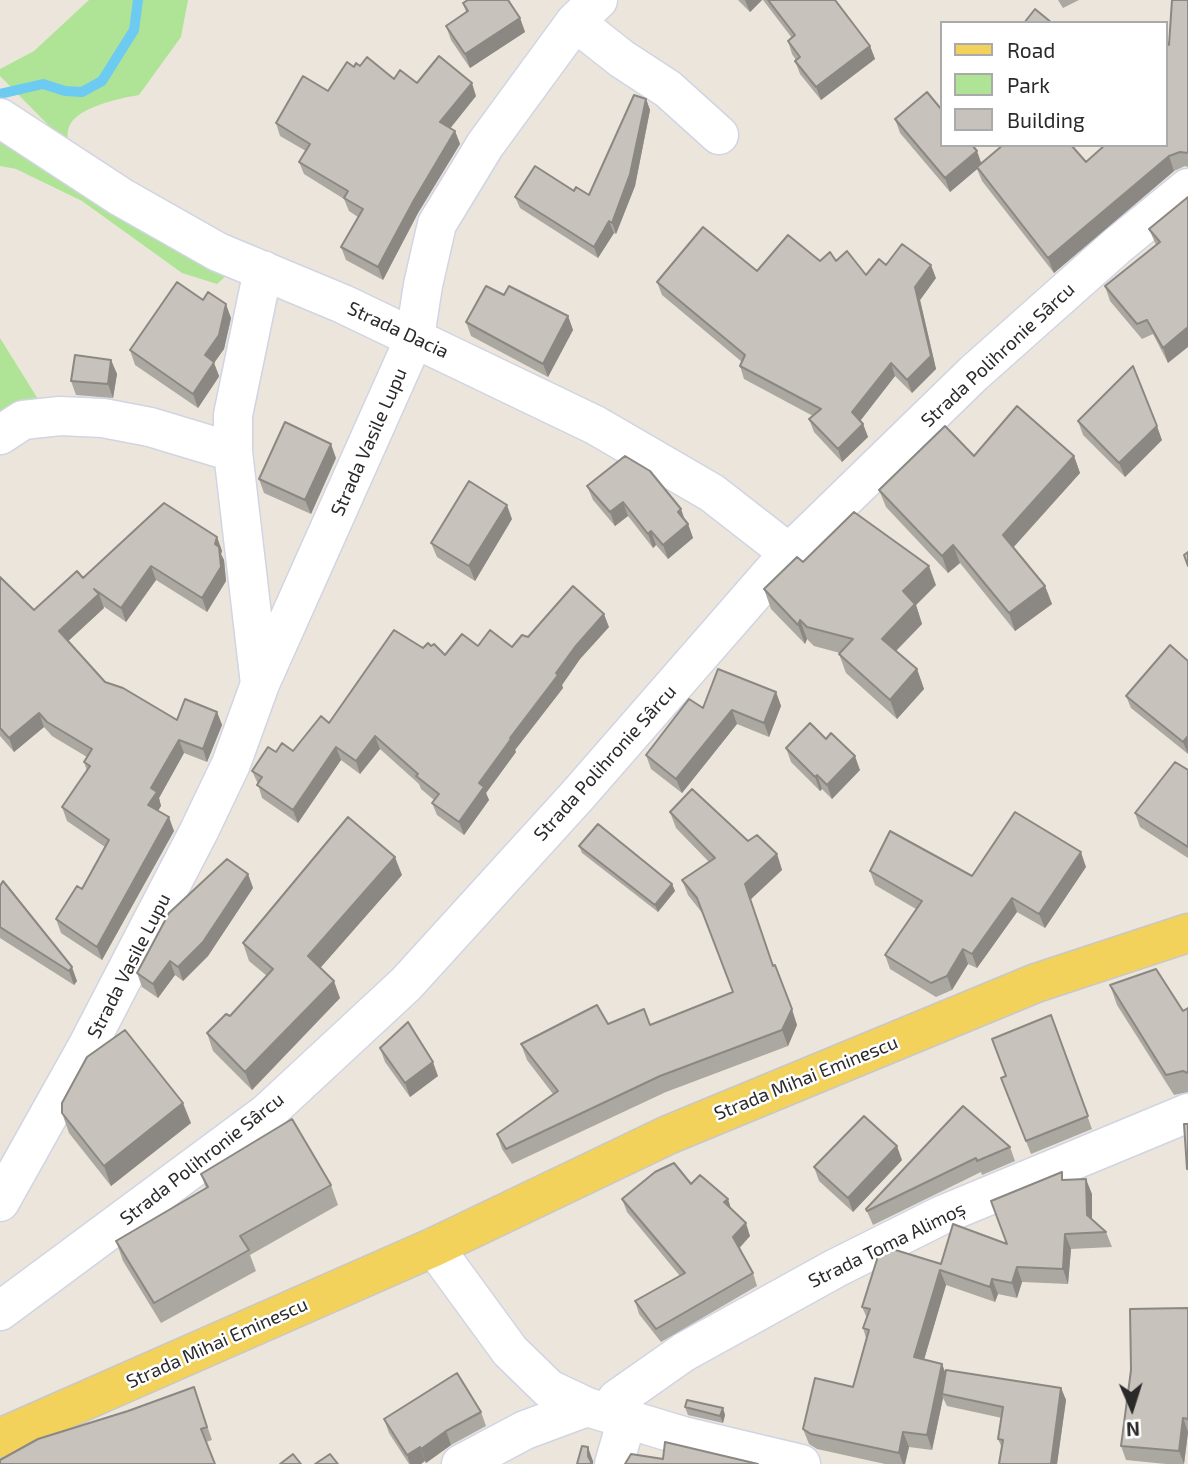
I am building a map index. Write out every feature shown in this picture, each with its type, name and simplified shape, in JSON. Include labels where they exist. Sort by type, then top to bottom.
[{"type":"main road","name":"Strada Mihai Eminescu","points":[[0,1438],[434,1247],[681,1130],[1037,984],[1188,933]]},
{"type":"street","name":"Strada Vasile Lupu","points":[[0,1202],[88,1045],[200,831],[261,684],[415,337],[437,224],[485,145],[587,11],[622,59],[668,89],[719,135]]},
{"type":"street","name":"Strada Dacia","points":[[0,118],[121,197],[218,252],[415,337],[595,425],[712,493],[789,553]]},
{"type":"street","name":"Strada Polihronie Sârcu","points":[[0,1311],[267,1113],[406,984],[586,786],[789,553],[974,373],[1118,245],[1188,188]]},
{"type":"street","name":"Strada Vasile Lupu","points":[[261,684],[233,452],[233,415],[263,270]]},
{"type":"street","points":[[0,435],[23,420],[60,416],[103,418],[150,427],[233,452]]},
{"type":"street","name":"Strada Toma Alimoș","points":[[461,1464],[525,1430],[607,1413],[617,1399],[684,1352],[836,1268],[942,1215],[1188,1113]]},
{"type":"street","points":[[434,1247],[510,1351],[549,1389],[607,1413],[683,1436],[801,1464]]},
{"type":"street","points":[[607,1413],[614,1464]]},
{"type":"green space","points":[[89,0],[188,0],[181,37],[139,95],[121,98],[80,114],[69,127],[67,144],[0,76],[0,69],[34,51]]},
{"type":"green space","points":[[0,138],[227,275],[217,284],[182,273],[82,201],[16,169],[0,166]]},
{"type":"green space","points":[[0,338],[38,399],[0,415]]},
{"type":"building","points":[[468,0],[508,0],[520,18],[465,54],[446,26],[468,11],[463,3]]},
{"type":"building","points":[[768,0],[835,0],[870,46],[816,87],[795,61],[800,57],[788,41],[795,35]]},
{"type":"building","points":[[1172,0],[1188,0],[1188,153],[1180,152],[1169,156],[1048,258],[977,167],[1001,147],[1073,147],[1086,162],[1103,147],[1167,147],[1167,42],[1169,45]]},
{"type":"building","points":[[1035,9],[1050,21],[1026,21]]},
{"type":"building","points":[[439,56],[472,83],[440,122],[455,131],[378,267],[341,247],[363,209],[344,198],[348,191],[299,162],[310,144],[276,123],[303,76],[328,91],[347,62],[354,67],[356,63],[360,66],[367,57],[394,79],[400,70],[417,83]]},
{"type":"building","points":[[927,92],[940,108],[940,147],[974,147],[977,151],[945,178],[895,119]]},
{"type":"building","points":[[634,95],[646,99],[630,174],[612,223],[609,221],[594,247],[515,197],[535,166],[574,191],[576,187],[589,195]]},
{"type":"building","points":[[1188,197],[1188,327],[1163,348],[1147,320],[1137,324],[1105,286],[1160,242],[1149,229]]},
{"type":"building","points":[[703,227],[757,271],[788,235],[820,261],[830,252],[836,261],[847,251],[866,275],[879,259],[886,265],[902,244],[931,265],[915,287],[931,356],[907,380],[891,363],[852,412],[863,424],[838,449],[809,419],[821,409],[740,366],[745,355],[657,282]]},
{"type":"building","points":[[177,282],[203,300],[208,292],[226,304],[219,335],[205,355],[214,362],[193,394],[130,350]]},
{"type":"building","points":[[486,286],[504,295],[509,286],[568,316],[543,364],[466,322]]},
{"type":"building","points":[[75,355],[111,360],[108,384],[71,381]]},
{"type":"building","points":[[1133,366],[1157,426],[1119,463],[1078,421]]},
{"type":"building","points":[[1017,406],[1074,456],[1003,535],[1045,586],[1009,613],[953,545],[942,556],[879,490],[945,426],[974,456]]},
{"type":"building","points":[[285,422],[331,444],[305,500],[259,479]]},
{"type":"building","points":[[625,456],[650,471],[681,509],[678,512],[688,524],[663,545],[651,531],[648,534],[623,502],[610,512],[587,486]]},
{"type":"building","points":[[469,481],[507,505],[469,566],[431,543]]},
{"type":"building","points":[[164,503],[217,537],[215,544],[219,547],[221,567],[202,598],[151,566],[121,608],[94,589],[99,594],[59,631],[105,682],[123,688],[177,720],[185,699],[217,712],[203,749],[179,740],[151,788],[157,792],[148,805],[169,817],[97,947],[56,919],[77,886],[82,889],[109,840],[62,807],[90,766],[84,762],[92,749],[47,722],[39,713],[9,738],[0,728],[0,577],[34,610],[77,571],[83,578]]},
{"type":"building","points":[[854,512],[929,566],[903,591],[915,604],[882,639],[917,669],[890,700],[839,654],[853,639],[807,627],[800,620],[798,625],[764,589],[797,557],[803,562]]},
{"type":"building","points":[[573,586],[604,614],[575,647],[556,673],[558,675],[510,738],[479,783],[484,787],[459,822],[432,803],[439,794],[416,776],[418,774],[375,736],[356,761],[336,747],[293,810],[257,785],[262,777],[252,771],[268,747],[276,752],[282,743],[293,751],[321,716],[329,723],[394,630],[423,648],[428,643],[431,646],[434,644],[445,655],[462,634],[478,646],[490,630],[512,647],[522,635],[528,637]]},
{"type":"building","points":[[1170,645],[1188,661],[1188,736],[1183,742],[1126,696]]},
{"type":"building","points":[[718,669],[776,692],[764,723],[732,710],[676,779],[646,755],[689,699],[703,708]]},
{"type":"building","points":[[810,723],[826,739],[831,733],[855,756],[827,785],[817,775],[815,777],[786,748]]},
{"type":"building","points":[[1175,762],[1188,770],[1188,847],[1135,813]]},
{"type":"building","points":[[692,789],[748,841],[757,835],[777,854],[745,884],[773,966],[775,965],[792,1009],[782,1030],[660,1076],[506,1149],[497,1134],[558,1091],[521,1044],[597,1005],[608,1024],[644,1009],[650,1025],[733,992],[697,898],[682,880],[715,858],[670,812]]},
{"type":"building","points":[[1015,812],[1081,852],[1039,914],[1012,898],[972,954],[963,949],[947,976],[931,983],[885,955],[922,901],[870,871],[890,831],[972,876]]},
{"type":"building","points":[[348,817],[395,857],[308,956],[334,981],[245,1072],[207,1033],[226,1014],[230,1016],[273,969],[243,943]]},
{"type":"building","points":[[598,824],[672,884],[655,905],[579,846]]},
{"type":"building","points":[[227,859],[248,874],[203,942],[178,967],[170,961],[153,984],[137,973],[169,913]]},
{"type":"building","points":[[3,881],[72,967],[69,971],[0,927],[0,886]]},
{"type":"building","points":[[1156,969],[1183,1011],[1188,1008],[1188,1073],[1183,1071],[1166,1075],[1110,985]]},
{"type":"building","points":[[1051,1015],[1088,1116],[1026,1141],[1001,1078],[1006,1076],[992,1039]]},
{"type":"building","points":[[408,1022],[433,1062],[405,1083],[380,1048]]},
{"type":"building","points":[[125,1030],[183,1103],[104,1166],[62,1113],[62,1103],[87,1057]]},
{"type":"building","points":[[963,1106],[1010,1147],[977,1161],[976,1158],[867,1211],[866,1209]]},
{"type":"building","points":[[864,1116],[897,1146],[848,1198],[814,1167]]},
{"type":"building","points":[[292,1119],[331,1185],[240,1236],[249,1250],[154,1303],[116,1241],[208,1187],[201,1174]]},
{"type":"building","points":[[1184,1124],[1188,1124],[1188,1169],[1187,1169]]},
{"type":"building","points":[[674,1163],[691,1184],[700,1175],[728,1199],[724,1202],[746,1223],[733,1237],[753,1273],[656,1329],[635,1301],[685,1273],[622,1199],[655,1172]]},
{"type":"building","points":[[1062,1172],[1062,1180],[1086,1179],[1087,1215],[1106,1232],[1065,1234],[1063,1269],[1017,1267],[1012,1283],[992,1279],[990,1287],[940,1270],[914,1357],[942,1364],[927,1435],[903,1432],[899,1453],[811,1434],[803,1429],[815,1378],[853,1387],[869,1330],[863,1328],[870,1309],[862,1307],[879,1253],[889,1248],[941,1264],[953,1224],[1007,1244],[991,1201]]},
{"type":"building","points":[[1188,1308],[1188,1419],[1183,1418],[1179,1451],[1121,1446],[1131,1370],[1130,1309]]},
{"type":"building","points":[[946,1370],[1061,1388],[1051,1464],[999,1464],[1003,1440],[998,1439],[1003,1407],[942,1394]]},
{"type":"building","points":[[457,1373],[481,1412],[407,1455],[384,1419]]},
{"type":"building","points":[[194,1387],[207,1427],[201,1429],[215,1464],[0,1464],[0,1460],[38,1439]]},
{"type":"building","points":[[687,1400],[723,1408],[720,1416],[685,1407]]},
{"type":"building","points":[[665,1442],[758,1464],[625,1464],[631,1454],[663,1459]]},
{"type":"building","points":[[582,1446],[588,1447],[592,1464],[577,1464]]},
{"type":"building","points":[[293,1454],[301,1464],[280,1464]]},
{"type":"building","points":[[330,1454],[338,1464],[315,1464]]},
{"type":"waterway","points":[[0,94],[43,84],[65,91],[82,92],[102,81],[134,30],[138,0]]}]
